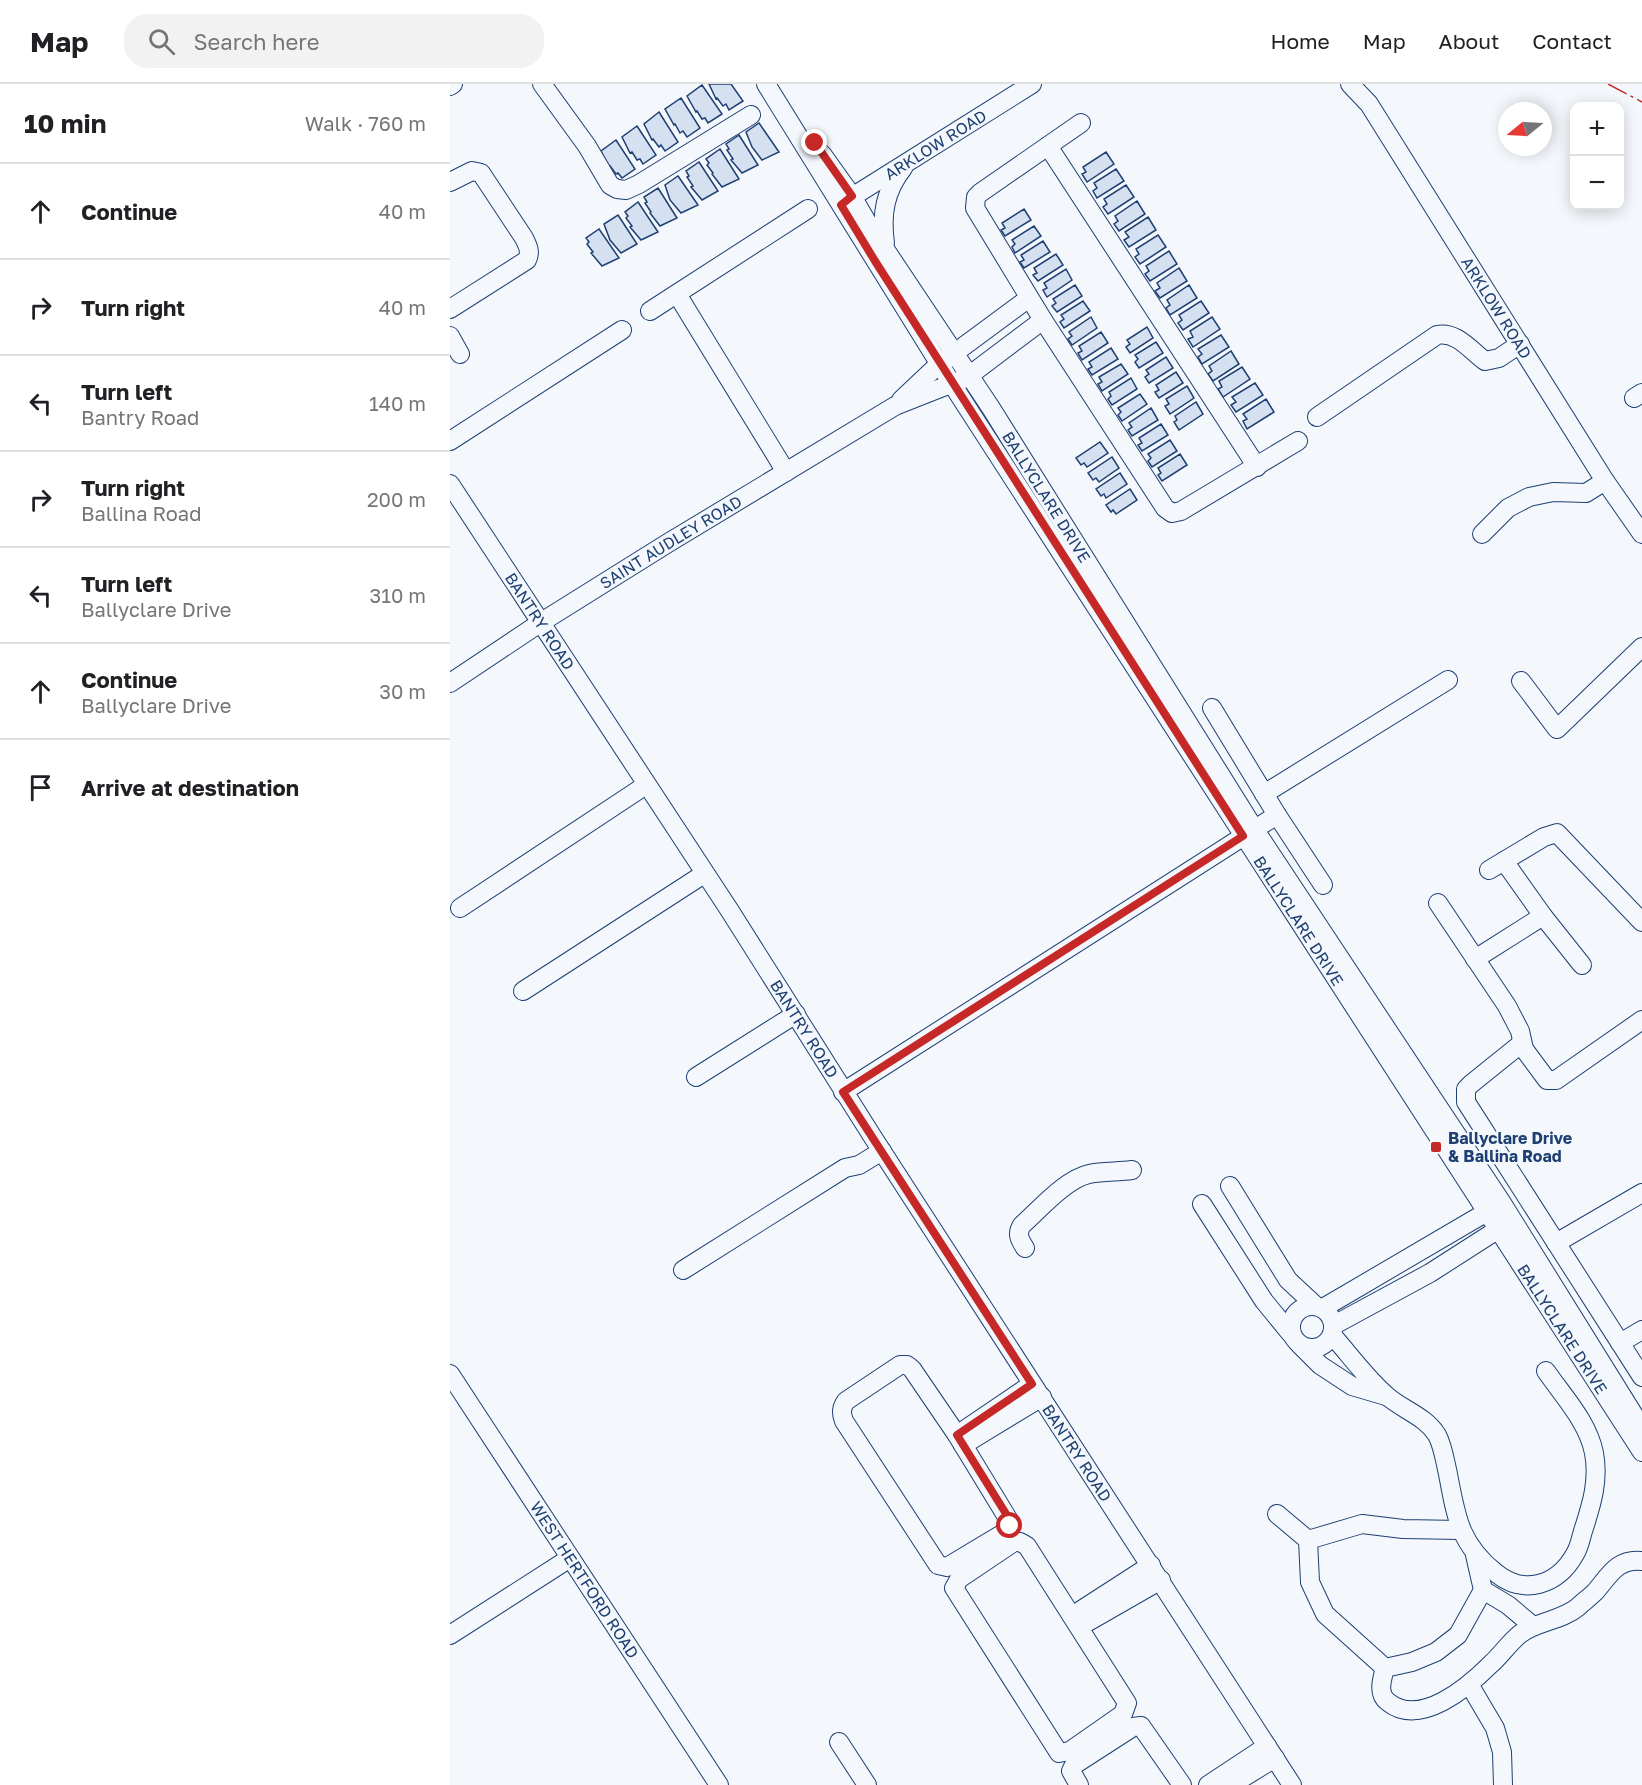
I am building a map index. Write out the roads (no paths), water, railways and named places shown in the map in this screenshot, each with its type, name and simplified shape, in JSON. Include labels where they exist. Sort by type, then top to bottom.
[{"type":"street","points":[[542,84],[587,146],[610,185],[617,189],[626,190],[639,184],[751,115]]},
{"type":"street","name":"BALLYCLARE DRIVE","points":[[766,84],[846,201],[886,250],[956,354],[1249,833]]},
{"type":"street","name":"BALLYCLARE DRIVE","points":[[774,84],[846,201],[952,384],[1642,1428]]},
{"type":"street","name":"ARKLOW ROAD","points":[[846,201],[1032,84]]},
{"type":"street","name":"ARKLOW ROAD","points":[[1350,84],[1369,104],[1605,481],[1642,534]]},
{"type":"street","points":[[1081,123],[980,192],[975,201],[975,208],[1042,320],[1165,508],[1172,513],[1181,511],[1298,441]]},
{"type":"street","points":[[1048,146],[1257,467]]},
{"type":"street","points":[[886,250],[882,221],[885,205],[893,180],[908,162]]},
{"type":"street","points":[[450,182],[472,171],[481,173],[529,246],[527,260],[450,309]]},
{"type":"street","points":[[650,311],[808,209]]},
{"type":"street","points":[[677,294],[786,472]]},
{"type":"street","name":"SAINT AUDLEY ROAD","points":[[895,406],[940,364],[1029,298]]},
{"type":"street","name":"SAINT AUDLEY ROAD","points":[[450,683],[540,623],[895,406],[969,376],[1042,320]]},
{"type":"street","points":[[450,441],[622,330]]},
{"type":"street","points":[[1317,417],[1437,335],[1453,336],[1485,361],[1499,358],[1520,344]]},
{"type":"street","points":[[450,336],[460,354]]},
{"type":"street","points":[[1482,534],[1508,508],[1529,497],[1553,492],[1586,493],[1605,481]]},
{"type":"street","name":"BANTRY ROAD","points":[[450,484],[796,1014],[843,1092],[1292,1785]]},
{"type":"street","points":[[1521,681],[1557,729],[1642,647]]},
{"type":"street","points":[[1264,794],[1448,680]]},
{"type":"street","points":[[1212,708],[1276,815],[1323,885]]},
{"type":"street","points":[[460,908],[646,785]]},
{"type":"street","points":[[843,1092],[1276,815]]},
{"type":"street","points":[[1582,965],[1543,916],[1496,866],[1544,837],[1557,833],[1642,922]]},
{"type":"street","points":[[523,991],[704,874]]},
{"type":"street","points":[[1438,903],[1514,1018],[1520,1030],[1522,1043],[1547,1080],[1556,1080],[1642,1020]]},
{"type":"street","points":[[1475,959],[1543,916]]},
{"type":"street","points":[[696,1077],[796,1014]]},
{"type":"street","points":[[1522,1043],[1471,1084],[1466,1089],[1465,1097],[1469,1108],[1642,1377]]},
{"type":"street","points":[[683,1270],[845,1168],[852,1156],[878,1145]]},
{"type":"street","points":[[1025,1248],[1018,1231],[1065,1187],[1089,1174],[1132,1170]]},
{"type":"street","points":[[1230,1186],[1288,1280],[1328,1313],[1333,1330],[1387,1396]]},
{"type":"street","points":[[1521,1187],[1495,1208],[1319,1307],[1308,1306],[1296,1313],[1292,1319],[1296,1339],[1313,1349],[1326,1344],[1333,1330],[1430,1273],[1506,1225],[1532,1205]]},
{"type":"street","points":[[1556,1243],[1642,1193]]},
{"type":"street","points":[[1202,1204],[1264,1300],[1320,1365],[1352,1386],[1387,1396],[1415,1414],[1437,1436],[1444,1455],[1461,1530],[1476,1555],[1498,1575],[1516,1585],[1529,1586],[1544,1583],[1568,1565],[1577,1552],[1596,1480],[1594,1451],[1586,1430],[1546,1371]]},
{"type":"street","name":"BALLYCLARE DRIVE","points":[[1506,1225],[1642,1452]]},
{"type":"street","points":[[1620,1342],[1642,1330]]},
{"type":"street","points":[[907,1365],[960,1440],[1008,1517],[1010,1526],[1007,1531],[951,1565],[941,1568],[844,1422],[841,1413],[842,1406],[895,1368],[907,1365]]},
{"type":"street","name":"WEST HERTFORD ROAD","points":[[450,1374],[719,1785]]},
{"type":"street","points":[[960,1440],[1037,1390]]},
{"type":"street","points":[[1277,1514],[1308,1540],[1310,1582],[1325,1614],[1385,1668]]},
{"type":"street","points":[[1308,1540],[1362,1524],[1403,1529],[1461,1530]]},
{"type":"street","points":[[1014,1542],[1023,1542],[1075,1622],[1127,1703],[1123,1714],[1070,1750],[1059,1753],[955,1590],[954,1584],[1014,1542]]},
{"type":"street","points":[[1385,1668],[1412,1662],[1436,1652],[1458,1635],[1483,1590],[1476,1555]]},
{"type":"street","points":[[450,1635],[570,1558]]},
{"type":"street","points":[[1385,1668],[1381,1688],[1384,1699],[1394,1707],[1408,1711],[1443,1702],[1469,1684],[1520,1634],[1533,1626],[1575,1610],[1595,1592],[1614,1568],[1623,1563],[1642,1561]]},
{"type":"street","points":[[1075,1622],[1151,1565]]},
{"type":"street","points":[[1075,1622],[1161,1581]]},
{"type":"street","points":[[1483,1590],[1509,1605],[1533,1626]]},
{"type":"street","points":[[1469,1684],[1495,1728],[1502,1752],[1503,1785]]},
{"type":"street","points":[[1078,1785],[1071,1771],[1074,1765],[1133,1727],[1141,1726],[1182,1785]]},
{"type":"street","points":[[839,1742],[867,1785]]},
{"type":"street","points":[[1208,1785],[1271,1752]]},
{"type":"street","points":[[1231,1785],[1271,1752]]},
{"type":"place","name":"Ballyclare Drive & Ballina Road","points":[[1436,1147]]}]
